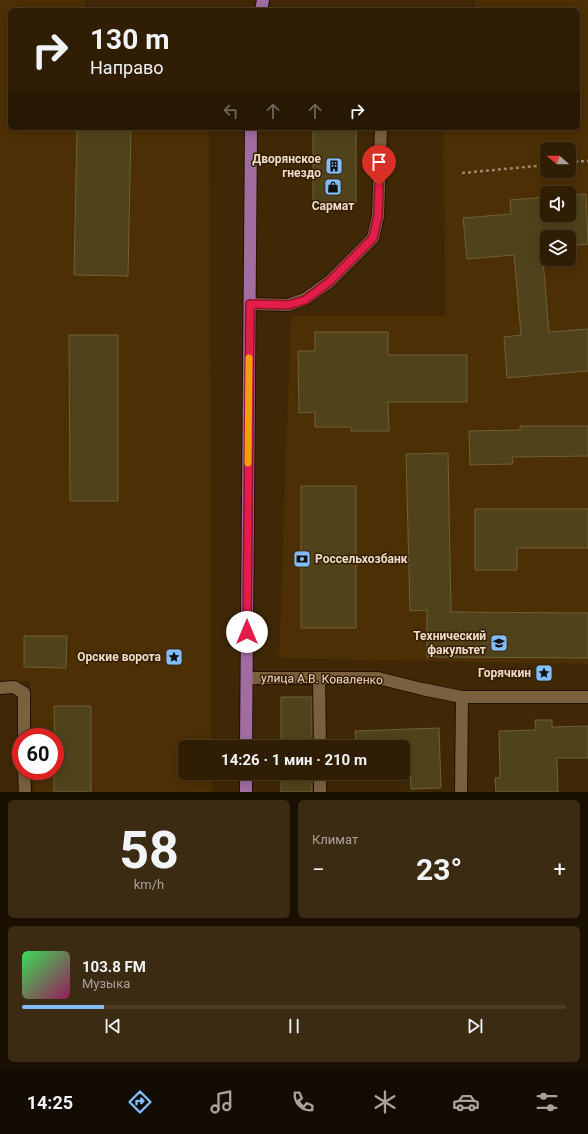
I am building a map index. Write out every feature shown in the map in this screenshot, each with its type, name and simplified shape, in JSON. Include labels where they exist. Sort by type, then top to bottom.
[{"type":"main road","points":[[246,740],[251,130]]},
{"type":"main road","points":[[246,780],[246,792]]},
{"type":"street","points":[[250,304],[288,305],[305,300],[329,282],[373,238],[378,216],[381,130]]},
{"type":"street","name":"улица А.В. Коваленко","points":[[247,678],[378,678],[462,697],[588,697]]},
{"type":"street","points":[[319,678],[320,740]]},
{"type":"street","points":[[0,688],[14,687],[24,693],[24,728]]},
{"type":"street","points":[[461,792],[462,697]]},
{"type":"street","points":[[24,780],[25,792]]},
{"type":"street","points":[[320,780],[320,792]]},
{"type":"path","points":[[576,162],[588,161]]},
{"type":"path","points":[[462,173],[540,165]]},
{"type":"shaded area","points":[[0,0],[85,0],[85,8],[8,8],[8,130],[209,130],[211,740],[178,740],[178,780],[212,780],[212,792],[34,792],[33,780],[64,780],[64,728],[32,728],[30,681],[0,684]]},
{"type":"shaded area","points":[[475,0],[588,0],[588,664],[279,658],[291,316],[446,316],[443,130],[580,130],[580,8],[475,8]]},
{"type":"building","points":[[77,130],[131,130],[128,276],[74,275]]},
{"type":"building","name":"Дворянское гнездо","points":[[313,130],[356,130],[356,203],[313,203]]},
{"type":"building","points":[[586,194],[588,244],[576,245],[576,230],[540,230],[540,266],[544,266],[549,332],[588,329],[588,371],[507,378],[504,337],[521,335],[514,255],[467,259],[463,218],[511,214],[510,200],[540,198],[540,222],[576,222],[576,195]]},
{"type":"building","points":[[315,332],[388,332],[388,355],[467,355],[467,402],[388,402],[389,431],[351,431],[351,427],[315,427],[315,412],[299,413],[298,351],[315,351]]},
{"type":"building","points":[[69,335],[118,335],[118,501],[70,501]]},
{"type":"building","points":[[520,426],[588,426],[588,456],[512,457],[513,464],[470,465],[469,431],[520,430]]},
{"type":"building","points":[[448,453],[451,612],[588,613],[588,658],[427,657],[427,610],[410,611],[406,454]]},
{"type":"building","points":[[301,486],[356,486],[356,628],[301,628]]},
{"type":"building","points":[[475,509],[588,509],[588,548],[517,548],[517,570],[475,570]]},
{"type":"building","points":[[24,636],[67,636],[66,668],[24,667]]},
{"type":"building","points":[[281,697],[312,697],[312,740],[281,740]]},
{"type":"building","points":[[54,706],[91,706],[91,792],[54,792],[54,780],[64,780],[64,728],[54,728]]},
{"type":"building","points":[[535,720],[552,720],[552,727],[588,726],[588,758],[557,758],[558,792],[496,792],[495,778],[500,778],[499,731],[536,730]]},
{"type":"building","points":[[439,728],[441,788],[411,789],[410,740],[356,740],[355,731]]},
{"type":"building","points":[[281,780],[312,780],[312,792],[281,792]]},
{"type":"slow traffic","points":[[248,463],[249,358]]},
{"type":"place","name":"Дворянское гнездо","points":[[334,166]]},
{"type":"place","name":"Сармат","points":[[333,187]]},
{"type":"place","name":"Россельхозбанк","points":[[302,559]]},
{"type":"place","name":"Технический факультет","points":[[499,643]]},
{"type":"place","name":"Орские ворота","points":[[174,657]]},
{"type":"place","name":"Горячкин","points":[[544,673]]},
{"type":"route","points":[[247,632],[250,304],[288,305],[305,300],[329,282],[373,238],[378,216],[379,186]]}]
